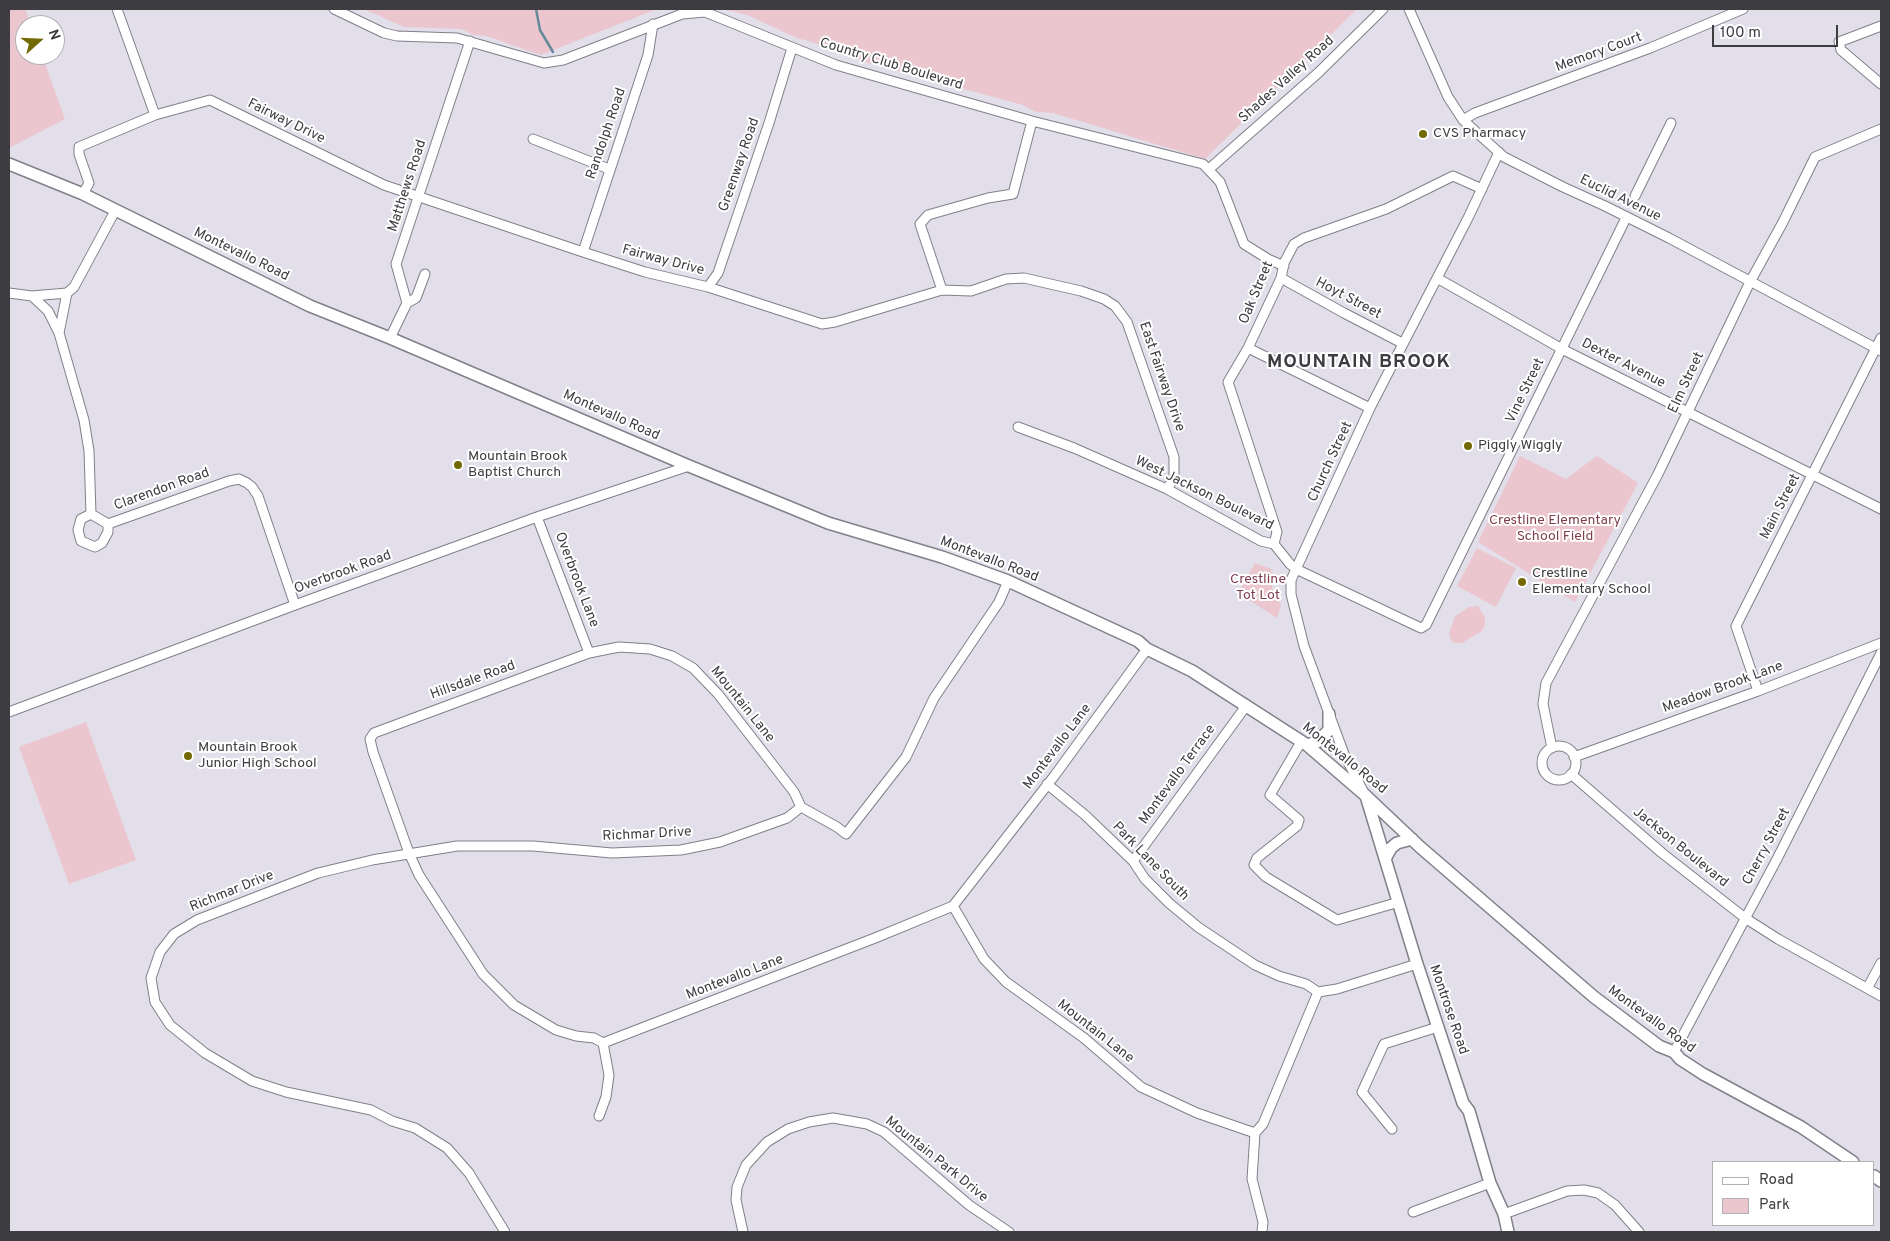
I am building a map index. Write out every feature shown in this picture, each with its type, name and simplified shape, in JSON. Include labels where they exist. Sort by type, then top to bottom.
[{"type":"main road","name":"Montevallo Road","points":[[9,164],[83,194],[114,211],[162,232],[310,306],[828,523],[942,557],[1008,581],[1138,641],[1147,649],[1192,671],[1304,744],[1365,794],[1412,840],[1594,997],[1659,1046],[1674,1052],[1680,1059],[1703,1074],[1801,1127],[1852,1161]]},
{"type":"main road","points":[[1304,744],[1317,742],[1329,730],[1329,714]]},
{"type":"main road","name":"Montrose Road","points":[[1365,794],[1386,857],[1417,964],[1463,1103],[1469,1111],[1490,1183],[1504,1214],[1508,1232]]},
{"type":"main road","points":[[1386,857],[1391,848],[1397,843],[1412,840]]},
{"type":"street","points":[[83,194],[89,183],[79,154],[79,147],[155,115],[117,9]]},
{"type":"street","name":"Country Club Boulevard","points":[[334,9],[384,33],[397,36],[456,38],[535,61],[553,62],[563,60],[682,14],[705,12],[836,65],[1032,121],[1197,163],[1209,169]]},
{"type":"street","name":"Shades Valley Road","points":[[1209,169],[1318,72],[1383,9]]},
{"type":"street","name":"Euclid Avenue","points":[[1409,9],[1448,97],[1463,120],[1512,162],[1669,238],[1879,350]]},
{"type":"street","name":"Memory Court","points":[[1463,120],[1474,113],[1650,48],[1743,9]]},
{"type":"street","name":"Randolph Road","points":[[582,252],[648,55],[653,24]]},
{"type":"street","points":[[1881,26],[1839,42],[1841,50],[1881,84]]},
{"type":"street","name":"Matthews Road","points":[[407,303],[396,264],[470,41]]},
{"type":"street","name":"Greenway Road","points":[[708,287],[718,273],[769,123],[792,48]]},
{"type":"street","name":"Fairway Drive","points":[[155,115],[210,100],[384,185],[645,272],[708,287],[822,324],[835,322],[942,290]]},
{"type":"street","points":[[942,290],[920,224],[928,215],[988,198],[1013,194],[1032,121]]},
{"type":"street","points":[[1635,196],[1671,123]]},
{"type":"street","name":"Elm Street","points":[[1552,748],[1543,704],[1546,683],[1658,474],[1750,282],[1783,222],[1815,157],[1881,129]]},
{"type":"street","points":[[533,139],[609,169]]},
{"type":"street","name":"Church Street","points":[[1365,794],[1344,754],[1304,646],[1290,594],[1291,580],[1370,408],[1499,152]]},
{"type":"street","points":[[1209,169],[1220,182],[1244,244],[1268,259],[1284,266]]},
{"type":"street","name":"Oak Street","points":[[1274,544],[1277,532],[1228,382],[1248,348],[1281,278],[1294,244],[1304,238],[1386,209],[1453,176],[1482,189]]},
{"type":"street","points":[[9,293],[32,296],[67,293],[74,287],[114,211]]},
{"type":"street","name":"Vine Street","points":[[1421,628],[1426,625],[1626,218]]},
{"type":"street","points":[[390,338],[407,303],[416,298],[425,274]]},
{"type":"street","name":"East Fairway Drive","points":[[942,290],[971,291],[1006,279],[1024,278],[1081,291],[1104,299],[1115,306],[1127,322],[1174,457],[1174,478],[1167,490]]},
{"type":"street","name":"Hoyt Street","points":[[1281,278],[1402,343]]},
{"type":"street","name":"Dexter Avenue","points":[[1437,278],[1562,349],[1881,509]]},
{"type":"street","points":[[59,333],[67,293]]},
{"type":"street","points":[[32,296],[48,311],[59,333],[84,420],[89,451],[91,514],[81,520],[78,530],[80,541],[95,546],[102,543],[108,532],[108,524]]},
{"type":"street","name":"Main Street","points":[[1758,691],[1736,626],[1879,350],[1881,338]]},
{"type":"street","points":[[1248,348],[1370,408]]},
{"type":"street","name":"West Jackson Boulevard","points":[[1018,427],[1074,448],[1167,490],[1261,541],[1274,544],[1290,564],[1296,568],[1421,628]]},
{"type":"street","name":"Overbrook Road","points":[[9,712],[537,517],[689,466]]},
{"type":"street","name":"Clarendon Road","points":[[91,514],[108,524],[229,481],[238,480],[252,487],[258,496],[295,605]]},
{"type":"street","name":"Overbrook Lane","points":[[537,517],[590,653]]},
{"type":"street","points":[[801,807],[846,834],[906,757],[934,698],[999,602],[1008,581]]},
{"type":"street","name":"Meadow Brook Lane","points":[[1574,757],[1758,691],[1881,643]]},
{"type":"street","name":"Mountain Lane","points":[[590,653],[619,647],[650,649],[672,656],[693,668],[718,694],[788,784],[801,807]]},
{"type":"street","name":"Montevallo Lane","points":[[603,1043],[953,906],[1047,784],[1147,649]]},
{"type":"street","name":"Hillsdale Road","points":[[409,853],[372,752],[370,738],[374,732],[590,653]]},
{"type":"street","name":"Cherry Street","points":[[1674,1052],[1777,859],[1881,653]]},
{"type":"street","name":"Montevallo Terrace","points":[[1133,861],[1246,706]]},
{"type":"street","points":[[1304,744],[1270,795],[1300,820],[1297,826],[1257,858],[1254,866],[1266,877],[1337,920],[1399,902]]},
{"type":"street","points":[[1564,747],[1574,757],[1574,769],[1571,774],[1562,780],[1557,780],[1543,771],[1542,759],[1544,754],[1552,748],[1564,747]]},
{"type":"street","name":"Jackson Boulevard","points":[[1571,774],[1662,853],[1744,918],[1881,996]]},
{"type":"street","name":"Park Lane South","points":[[1047,784],[1085,815],[1133,861],[1146,879],[1169,903],[1198,927],[1255,965],[1279,976],[1306,984],[1318,992]]},
{"type":"street","name":"Richmar Drive","points":[[505,1232],[469,1173],[447,1148],[416,1128],[392,1121],[371,1110],[286,1092],[252,1081],[206,1053],[170,1025],[156,1002],[151,978],[160,952],[174,934],[197,920],[318,873],[409,853],[457,846],[533,846],[612,854],[681,850],[720,842],[754,830],[787,818],[801,807]]},
{"type":"street","points":[[409,853],[419,875],[483,974],[514,1005],[556,1030],[576,1036],[594,1038],[603,1043],[609,1075],[606,1097],[599,1116]]},
{"type":"street","name":"Mountain Lane","points":[[953,906],[984,959],[1006,982],[1084,1038],[1141,1087],[1197,1114],[1256,1133]]},
{"type":"street","points":[[1868,987],[1881,963]]},
{"type":"street","points":[[1262,1232],[1262,1222],[1252,1179],[1256,1133],[1263,1124],[1318,992],[1337,989],[1417,964]]},
{"type":"street","points":[[1392,1130],[1362,1092],[1384,1044],[1438,1027]]},
{"type":"street","name":"Mountain Park Drive","points":[[743,1232],[736,1200],[737,1187],[746,1165],[767,1142],[788,1129],[809,1122],[833,1118],[867,1124],[884,1132],[969,1205],[1009,1232]]},
{"type":"street","points":[[1413,1212],[1490,1183]]},
{"type":"street","points":[[1504,1214],[1567,1191],[1584,1190],[1598,1194],[1615,1205],[1639,1232]]},
{"type":"green space","points":[[9,9],[25,9],[27,15],[15,15],[15,65],[46,65],[65,119],[9,148]]},
{"type":"green space","points":[[364,9],[657,9],[541,55],[486,36],[474,35],[461,29],[404,27]]},
{"type":"green space","points":[[724,9],[1357,9],[1205,159],[1053,113],[1036,112],[1023,105],[858,60],[799,39],[747,15]]},
{"type":"green space","name":"Crestline Elementary School Field","points":[[1520,456],[1566,479],[1597,456],[1638,483],[1575,602],[1478,542]]},
{"type":"green space","points":[[1477,548],[1516,568],[1496,607],[1457,586]]},
{"type":"green space","name":"Crestline Tot Lot","points":[[1255,563],[1271,569],[1274,576],[1272,588],[1281,605],[1277,618],[1238,593]]},
{"type":"green space","points":[[1478,606],[1485,617],[1485,625],[1482,631],[1462,643],[1451,641],[1449,634],[1455,616],[1469,607]]},
{"type":"green space","points":[[86,722],[136,860],[69,884],[19,747]]},
{"type":"waterway","points":[[536,9],[540,30],[553,52]]},
{"type":"place","name":"CVS Pharmacy","points":[[1423,134]]},
{"type":"place","name":"Piggly Wiggly","points":[[1468,446]]},
{"type":"place","name":"Mountain Brook Baptist Church","points":[[458,465]]},
{"type":"place","name":"Crestline Elementary School","points":[[1522,582]]},
{"type":"place","name":"Mountain Brook Junior High School","points":[[188,756]]},
{"type":"district","name":"MOUNTAIN BROOK","points":[[1359,363]]}]
